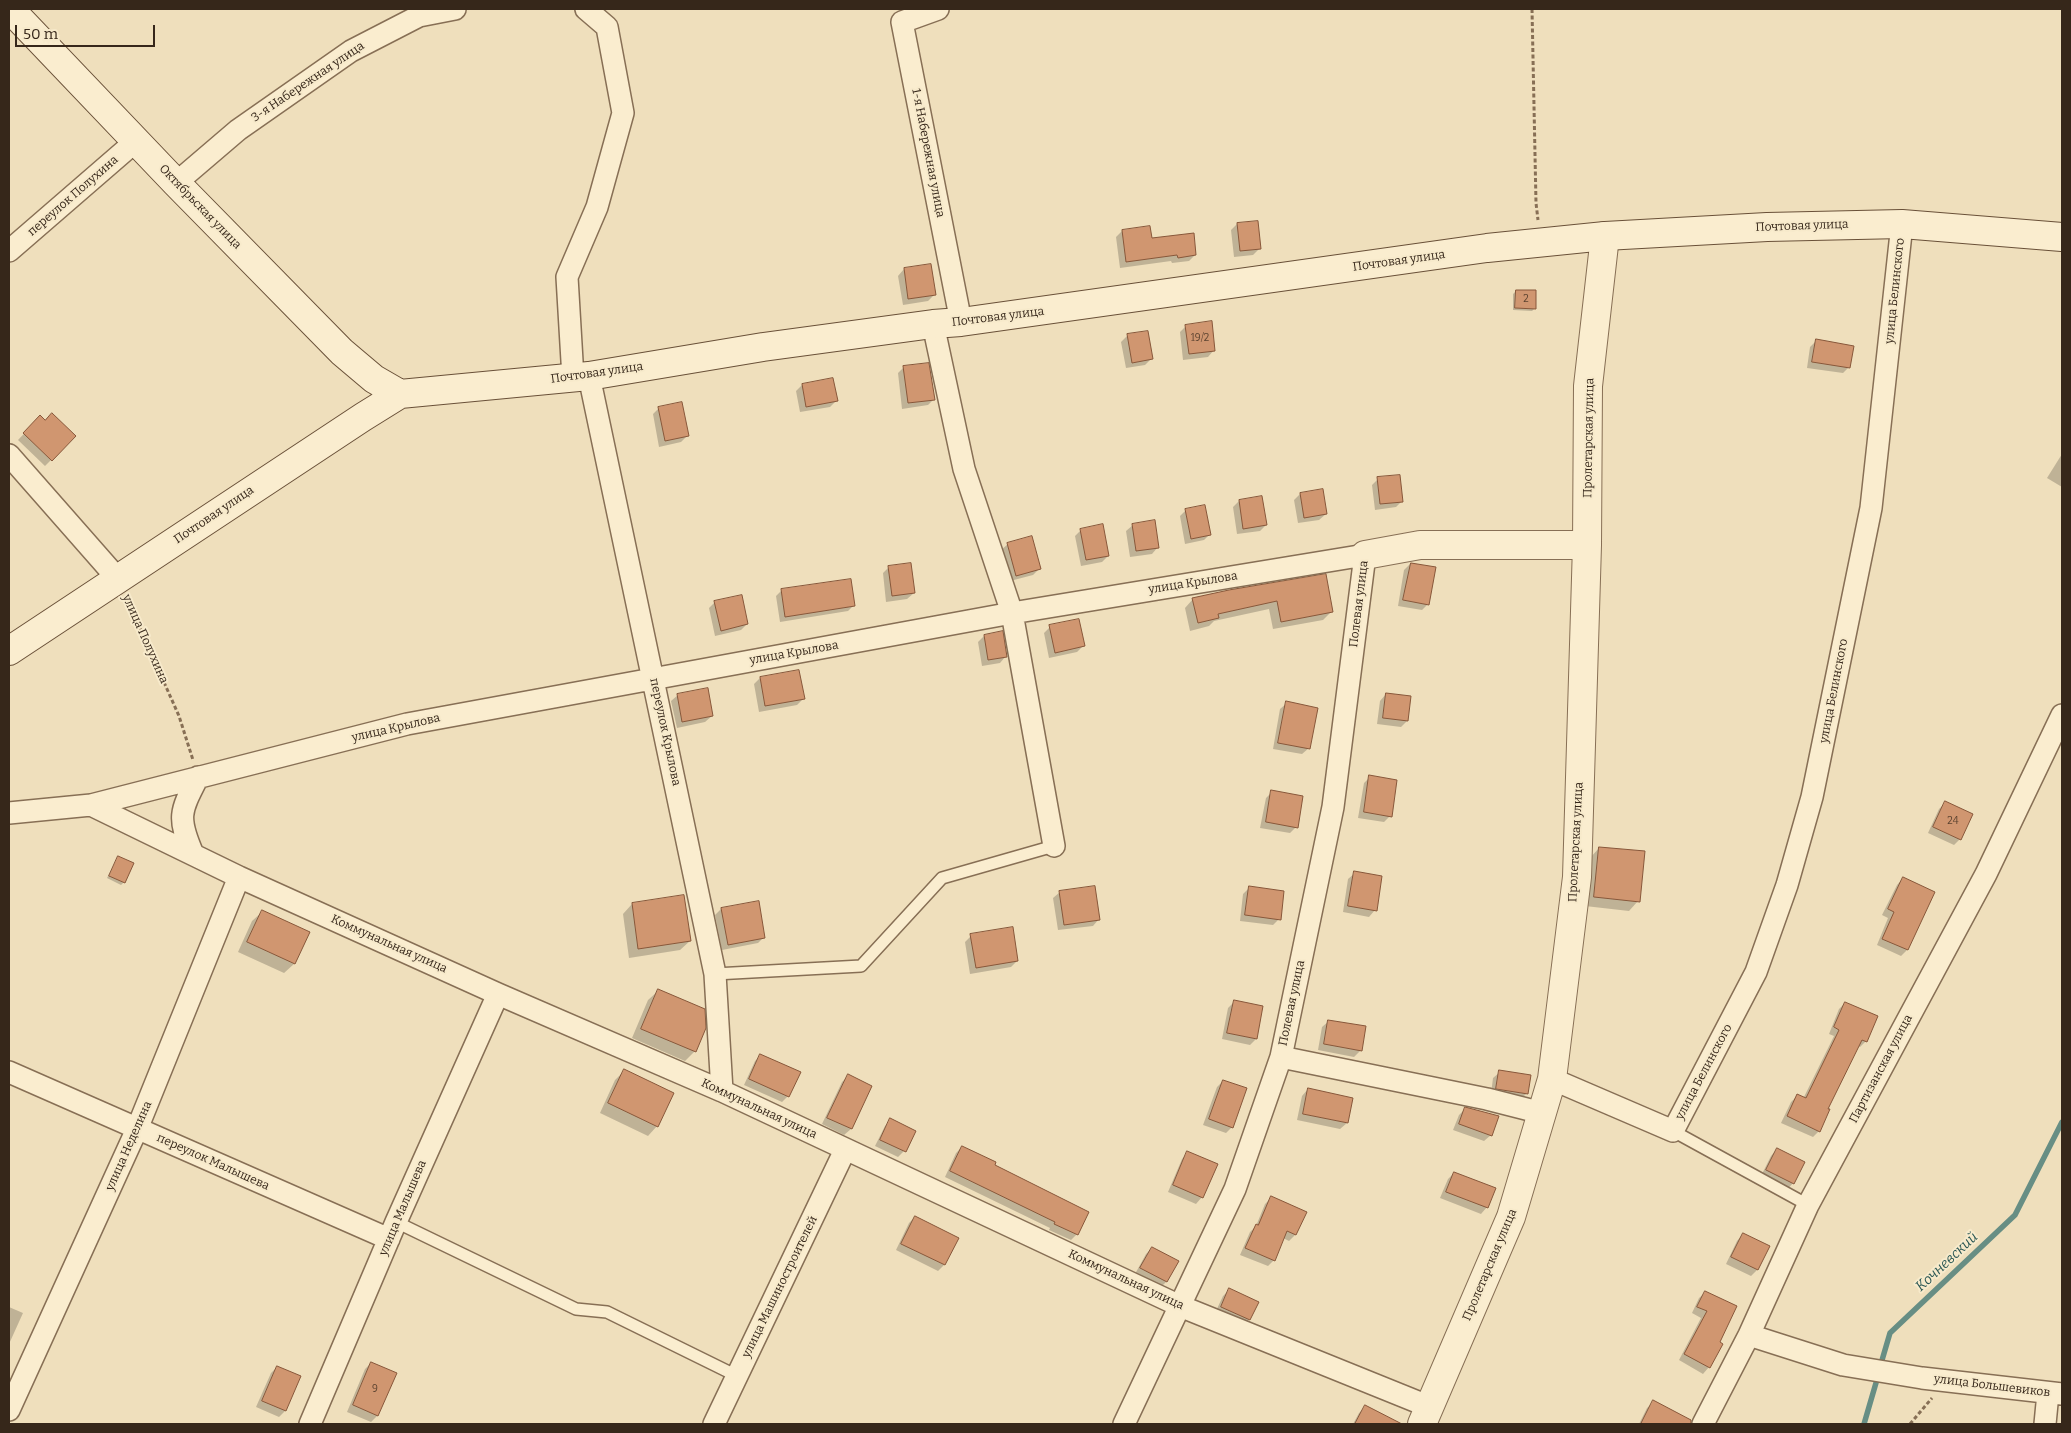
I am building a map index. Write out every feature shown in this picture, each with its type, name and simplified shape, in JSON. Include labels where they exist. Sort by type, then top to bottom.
[{"type":"main road","name":"Октябрьская улица","points":[[10,9],[176,183],[342,352],[374,379],[400,394]]},
{"type":"main road","name":"Почтовая улица","points":[[9,651],[400,394],[581,377],[763,347],[933,324],[961,322],[1487,248],[1605,236],[1767,227],[1902,224],[2062,237]]},
{"type":"main road","name":"Пролетарская улица","points":[[1426,1416],[1511,1217],[1552,1079],[1577,877],[1587,545],[1588,386],[1605,236]]},
{"type":"main road","name":"улица Крылова","points":[[1365,555],[1420,545],[1587,545]]},
{"type":"street","name":"3-я Набережная улица","points":[[176,183],[238,130],[351,51],[419,16],[455,9]]},
{"type":"street","name":"переулок Крылова","points":[[586,9],[607,27],[623,113],[597,208],[567,277],[581,377],[654,679],[715,974],[722,1091]]},
{"type":"street","name":"1-я Набережная улица","points":[[938,9],[902,22],[961,322]]},
{"type":"street","name":"переулок Полухина","points":[[9,251],[136,141]]},
{"type":"street","name":"улица Белинского","points":[[1673,1131],[1756,972],[1787,885],[1812,797],[1871,508],[1902,224]]},
{"type":"street","points":[[933,324],[964,469],[1012,613],[1054,846]]},
{"type":"street","name":"улица Полухина","points":[[9,455],[118,579]]},
{"type":"street","name":"улица Крылова","points":[[9,813],[90,805],[407,724],[1012,613],[1365,555]]},
{"type":"street","name":"Полевая улица","points":[[1124,1424],[1235,1189],[1281,1056],[1333,806],[1365,555]]},
{"type":"street","name":"Партизанская улица","points":[[1702,1424],[1749,1335],[1808,1205],[1986,874],[2062,715]]},
{"type":"street","points":[[193,854],[183,832],[182,807],[198,777]]},
{"type":"street","name":"Коммунальная улица","points":[[90,805],[239,877],[498,994],[722,1091],[1180,1306],[1426,1416]]},
{"type":"street","name":"улица Неделина","points":[[9,1410],[137,1129],[239,877]]},
{"type":"street","name":"улица Малышева","points":[[310,1424],[498,994]]},
{"type":"street","points":[[1281,1056],[1487,1099],[1542,1113]]},
{"type":"street","name":"переулок Малышева","points":[[9,1072],[137,1129],[393,1231]]},
{"type":"street","points":[[1552,1079],[1673,1131]]},
{"type":"street","name":"улица Машиностроителей","points":[[714,1424],[845,1150]]},
{"type":"street","name":"улица Большевиков","points":[[1749,1335],[1843,1365],[1922,1378],[2055,1393]]},
{"type":"street","points":[[2045,1424],[2055,1393]]},
{"type":"lane","points":[[715,974],[861,966],[942,878],[1054,846]]},
{"type":"lane","points":[[1673,1131],[1808,1205]]},
{"type":"lane","points":[[393,1231],[576,1309],[607,1312],[737,1376]]},
{"type":"path","points":[[1532,9],[1536,203],[1542,242]]},
{"type":"path","name":"улица Полухина","points":[[118,579],[179,716],[198,777]]},
{"type":"path","points":[[1910,1424],[1948,1381]]},
{"type":"building","points":[[1258,221],[1261,249],[1240,251],[1237,223]]},
{"type":"building","points":[[1150,226],[1152,238],[1194,233],[1196,255],[1178,258],[1177,255],[1126,262],[1122,230]]},
{"type":"building","points":[[931,264],[936,295],[908,299],[904,268]]},
{"type":"building","points":[[1516,290],[1536,290],[1536,309],[1515,308]]},
{"type":"building","points":[[1212,321],[1215,351],[1189,354],[1185,325]]},
{"type":"building","points":[[1148,331],[1153,359],[1132,363],[1127,334]]},
{"type":"building","points":[[1816,339],[1854,346],[1850,368],[1812,362]]},
{"type":"building","points":[[929,363],[935,400],[908,403],[903,366]]},
{"type":"building","points":[[833,378],[838,401],[806,407],[802,384]]},
{"type":"building","points":[[682,402],[689,436],[665,441],[658,407]]},
{"type":"building","points":[[52,413],[76,436],[52,461],[23,433],[40,415],[45,420]]},
{"type":"building","points":[[1400,475],[1403,502],[1380,504],[1377,477]]},
{"type":"building","points":[[1323,489],[1327,514],[1304,518],[1300,493]]},
{"type":"building","points":[[1262,496],[1267,525],[1243,529],[1239,500]]},
{"type":"building","points":[[1205,505],[1211,535],[1191,539],[1185,509]]},
{"type":"building","points":[[1155,520],[1159,548],[1136,551],[1132,524]]},
{"type":"building","points":[[1103,524],[1109,556],[1086,560],[1080,529]]},
{"type":"building","points":[[1032,536],[1041,569],[1016,576],[1007,543]]},
{"type":"building","points":[[911,563],[915,593],[892,596],[888,566]]},
{"type":"building","points":[[1411,563],[1436,567],[1429,605],[1403,600]]},
{"type":"building","points":[[1326,574],[1333,612],[1281,622],[1277,601],[1218,614],[1219,618],[1198,623],[1192,598]]},
{"type":"building","points":[[851,579],[855,606],[785,617],[781,589]]},
{"type":"building","points":[[742,595],[748,624],[721,631],[714,601]]},
{"type":"building","points":[[1079,619],[1085,646],[1055,653],[1049,625]]},
{"type":"building","points":[[1003,631],[1007,657],[988,660],[984,635]]},
{"type":"building","points":[[799,670],[805,699],[765,706],[760,677]]},
{"type":"building","points":[[708,688],[713,716],[682,722],[677,694]]},
{"type":"building","points":[[1386,693],[1411,696],[1408,721],[1383,718]]},
{"type":"building","points":[[1286,701],[1318,708],[1310,749],[1278,743]]},
{"type":"building","points":[[1369,775],[1397,780],[1392,817],[1364,812]]},
{"type":"building","points":[[1271,790],[1303,796],[1298,828],[1266,822]]},
{"type":"building","points":[[1945,801],[1973,814],[1961,840],[1933,827]]},
{"type":"building","points":[[1599,847],[1645,851],[1640,902],[1594,897]]},
{"type":"building","points":[[118,856],[134,863],[125,883],[109,876]]},
{"type":"building","points":[[1354,871],[1382,876],[1377,911],[1348,906]]},
{"type":"building","points":[[1903,877],[1935,892],[1908,950],[1882,939],[1894,912],[1888,909]]},
{"type":"building","points":[[1095,886],[1100,920],[1064,925],[1059,891]]},
{"type":"building","points":[[1249,886],[1284,891],[1281,920],[1245,915]]},
{"type":"building","points":[[684,895],[691,941],[638,949],[632,903]]},
{"type":"building","points":[[759,901],[765,938],[728,945],[721,908]]},
{"type":"building","points":[[262,910],[310,932],[295,964],[247,942]]},
{"type":"building","points":[[1013,927],[1018,961],[976,968],[970,934]]},
{"type":"building","points":[[658,989],[705,1009],[706,1028],[696,1052],[641,1029]]},
{"type":"building","points":[[1234,1000],[1263,1006],[1257,1039],[1227,1033]]},
{"type":"building","points":[[1845,1002],[1878,1016],[1867,1042],[1862,1040],[1828,1109],[1830,1109],[1820,1132],[1787,1116],[1797,1094],[1806,1098],[1839,1030],[1834,1027]]},
{"type":"building","points":[[1328,1020],[1366,1026],[1362,1051],[1324,1044]]},
{"type":"building","points":[[760,1054],[801,1072],[789,1097],[749,1079]]},
{"type":"building","points":[[624,1069],[674,1093],[658,1127],[608,1103]]},
{"type":"building","points":[[1499,1070],[1531,1075],[1528,1094],[1496,1089]]},
{"type":"building","points":[[848,1074],[872,1086],[852,1129],[827,1118]]},
{"type":"building","points":[[1223,1080],[1247,1088],[1233,1128],[1209,1119]]},
{"type":"building","points":[[1308,1088],[1353,1098],[1348,1123],[1303,1114]]},
{"type":"building","points":[[1465,1107],[1499,1116],[1492,1136],[1459,1124]]},
{"type":"building","points":[[890,1118],[916,1131],[906,1152],[880,1140]]},
{"type":"building","points":[[962,1146],[996,1162],[995,1165],[1089,1212],[1078,1235],[950,1171]]},
{"type":"building","points":[[1777,1148],[1805,1162],[1794,1184],[1766,1170]]},
{"type":"building","points":[[1187,1151],[1218,1164],[1203,1198],[1173,1185]]},
{"type":"building","points":[[1454,1172],[1496,1188],[1488,1208],[1446,1192]]},
{"type":"building","points":[[1271,1196],[1307,1212],[1296,1235],[1287,1231],[1275,1261],[1245,1248]]},
{"type":"building","points":[[915,1216],[959,1238],[945,1265],[901,1244]]},
{"type":"building","points":[[1743,1233],[1770,1246],[1758,1270],[1731,1257]]},
{"type":"building","points":[[1152,1247],[1179,1261],[1167,1282],[1140,1268]]},
{"type":"building","points":[[1229,1288],[1259,1302],[1250,1320],[1221,1307]]},
{"type":"building","points":[[1705,1291],[1737,1306],[1720,1342],[1723,1344],[1710,1368],[1684,1354],[1707,1311],[1697,1307]]},
{"type":"building","points":[[371,1362],[397,1373],[378,1416],[353,1405]]},
{"type":"building","points":[[277,1366],[301,1376],[286,1411],[262,1401]]},
{"type":"building","points":[[1653,1400],[1691,1420],[1691,1424],[1641,1424]]},
{"type":"building","points":[[1365,1405],[1402,1424],[1355,1424]]},
{"type":"waterway","name":"Кочневский","points":[[1880,1367],[1890,1333],[2015,1215],[2062,1122]]},
{"type":"waterway","name":"Кочневский","points":[[1864,1424],[1878,1376]]}]
